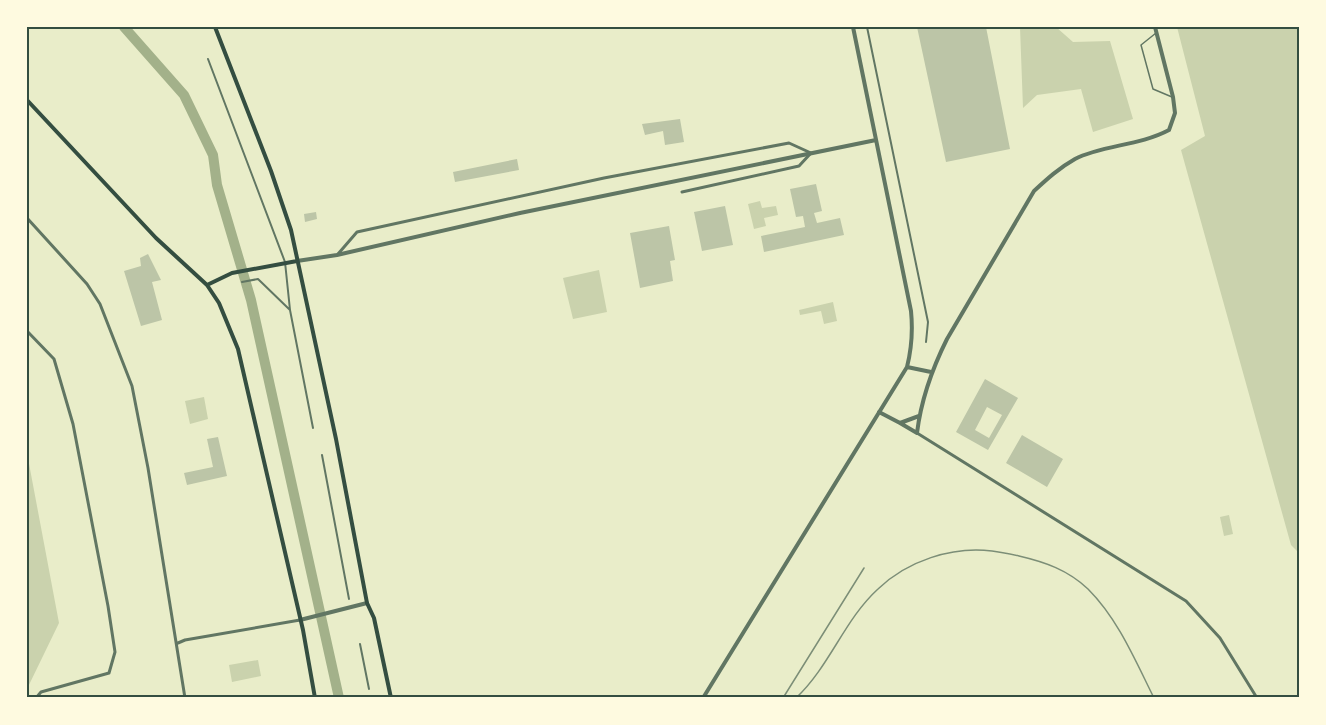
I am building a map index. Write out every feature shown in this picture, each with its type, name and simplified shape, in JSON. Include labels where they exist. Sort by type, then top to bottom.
[{"type":"main road","points":[[215,27],[271,171],[291,230],[336,439],[367,603],[374,618],[391,698]]},
{"type":"main road","points":[[27,100],[156,238],[207,285],[219,303],[238,349],[303,630],[315,698]]},
{"type":"main road","points":[[207,285],[232,273],[297,261]]},
{"type":"street","points":[[703,698],[907,367],[913,328],[911,311],[853,27]]},
{"type":"street","points":[[867,27],[928,322],[926,342]]},
{"type":"street","points":[[917,433],[919,416],[931,372],[947,339],[1034,191],[1054,172],[1075,159],[1155,137],[1169,130],[1175,113],[1173,97],[1155,27]]},
{"type":"street","points":[[208,59],[285,262],[290,310],[313,428]]},
{"type":"street","points":[[297,261],[337,255],[520,213],[876,140]]},
{"type":"street","points":[[337,255],[357,232],[594,181],[789,143],[811,153]]},
{"type":"street","points":[[682,192],[799,166],[811,153]]},
{"type":"street","points":[[27,218],[87,284],[100,304],[132,386],[186,698]]},
{"type":"street","points":[[242,282],[258,279],[290,310]]},
{"type":"street","points":[[27,331],[54,359],[73,424],[115,652],[109,673],[41,692],[36,698]]},
{"type":"street","points":[[907,367],[931,372]]},
{"type":"street","points":[[879,412],[917,433],[1186,601],[1220,638],[1257,698]]},
{"type":"street","points":[[900,423],[919,416]]},
{"type":"street","points":[[322,455],[349,598]]},
{"type":"street","points":[[178,643],[300,620],[367,603]]},
{"type":"street","points":[[360,644],[369,689]]},
{"type":"lane","points":[[1157,33],[1141,45],[1153,89],[1173,97]]},
{"type":"green space","points":[[1020,27],[1056,27],[1073,42],[1110,41],[1133,119],[1093,132],[1081,89],[1037,95],[1023,108]]},
{"type":"green space","points":[[1177,27],[1299,27],[1299,553],[1291,545],[1181,150],[1205,136]]},
{"type":"green space","points":[[760,201],[762,208],[776,206],[778,215],[764,218],[766,226],[754,229],[748,204]]},
{"type":"green space","points":[[599,270],[607,312],[573,319],[563,278]]},
{"type":"green space","points":[[833,302],[837,321],[824,324],[821,311],[800,315],[799,310]]},
{"type":"green space","points":[[204,397],[208,419],[190,424],[185,401]]},
{"type":"green space","points":[[27,453],[59,623],[27,689]]},
{"type":"green space","points":[[1229,515],[1233,534],[1224,536],[1220,517]]},
{"type":"green space","points":[[258,660],[261,676],[232,682],[229,665]]},
{"type":"building","points":[[917,27],[986,27],[1010,149],[946,162]]},
{"type":"building","points":[[680,119],[684,142],[665,145],[663,131],[645,135],[642,124]]},
{"type":"building","points":[[517,159],[519,170],[455,182],[453,172]]},
{"type":"building","points":[[816,184],[822,211],[814,213],[817,223],[840,218],[844,235],[764,252],[761,236],[805,227],[803,216],[796,217],[790,189]]},
{"type":"building","points":[[725,206],[733,245],[702,251],[694,212]]},
{"type":"building","points":[[316,212],[317,219],[305,222],[304,214]]},
{"type":"building","points":[[669,226],[675,260],[670,261],[673,281],[640,288],[630,233]]},
{"type":"building","points":[[148,254],[161,280],[152,282],[162,320],[141,326],[124,271],[141,266],[140,258]]},
{"type":"building","points":[[985,379],[1018,398],[988,450],[956,432]],"holes":[[[987,407],[1002,415],[989,438],[975,430]]]},
{"type":"building","points":[[1022,435],[1063,459],[1047,487],[1006,463]]},
{"type":"building","points":[[218,437],[227,476],[187,485],[184,473],[213,467],[207,439]]},
{"type":"waterway","points":[[124,27],[184,95],[213,155],[217,185],[251,300],[339,698]]},
{"type":"railway","points":[[796,698],[818,672],[866,601],[890,579],[916,563],[946,553],[977,550],[1002,552],[1038,561],[1080,582],[1099,601],[1117,627],[1154,698]]},
{"type":"railway","points":[[783,698],[864,568]]}]
